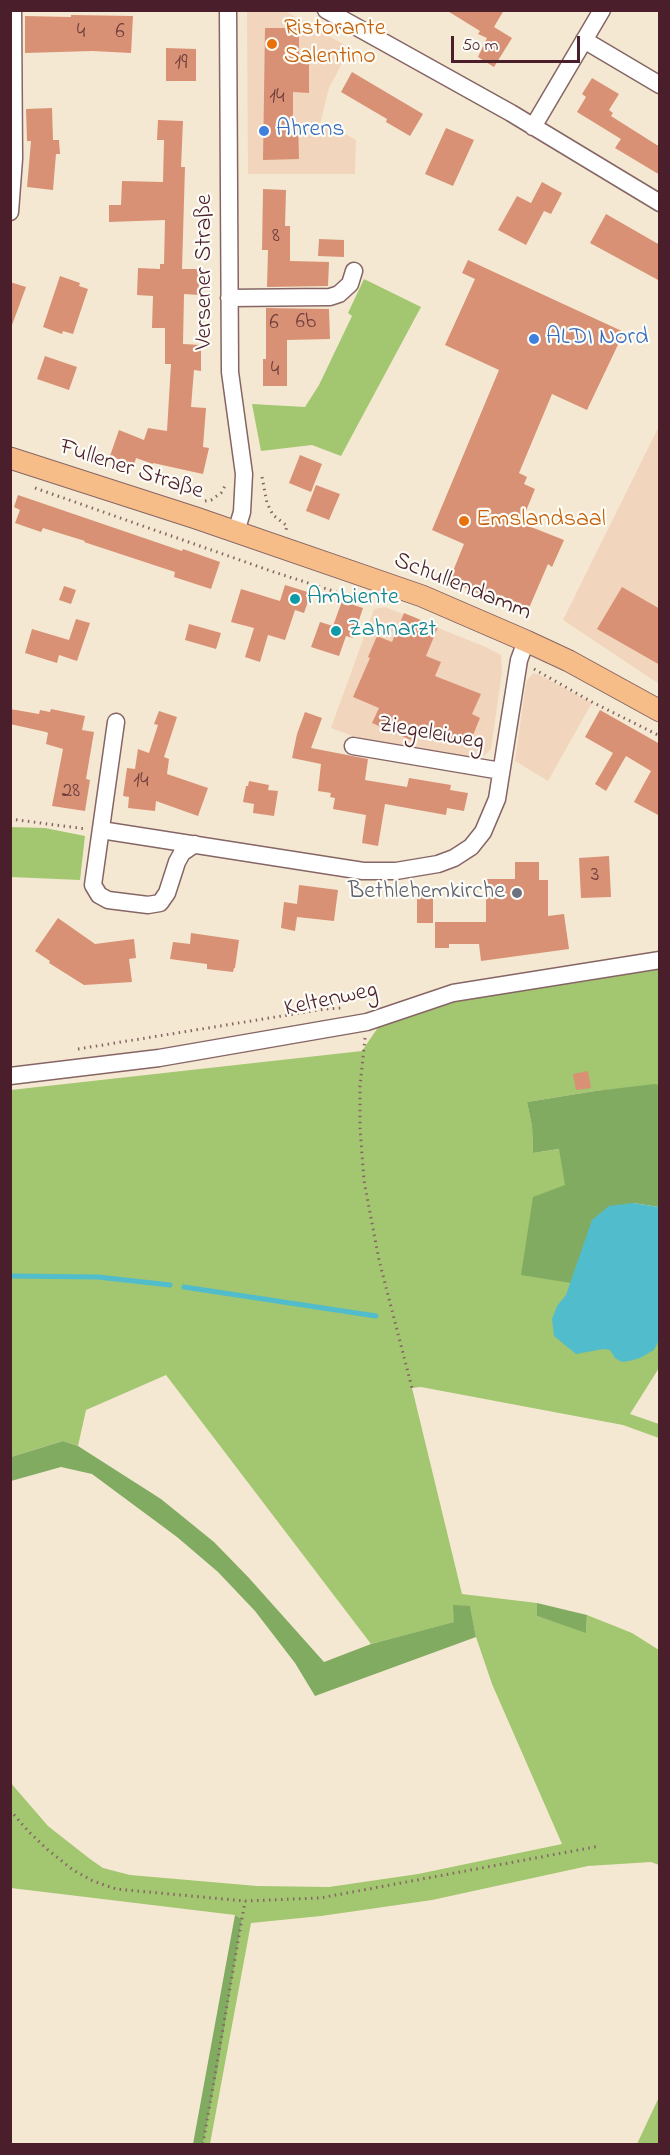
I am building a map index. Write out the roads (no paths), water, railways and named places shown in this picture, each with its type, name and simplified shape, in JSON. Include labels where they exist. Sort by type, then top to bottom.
[{"type":"main road","name":"Fullener Straße","points":[[10,458],[236,532]]},
{"type":"main road","name":"Schullendamm","points":[[236,532],[422,596],[523,650],[569,662],[660,711]]},
{"type":"street","points":[[10,212],[14,159],[13,10]]},
{"type":"street","name":"Versener Straße","points":[[228,10],[230,372],[244,474],[242,512],[236,532]]},
{"type":"street","points":[[326,10],[533,127],[660,204]]},
{"type":"street","points":[[533,127],[602,10]]},
{"type":"street","points":[[584,40],[660,85]]},
{"type":"street","points":[[229,298],[330,297],[339,294],[350,284],[354,271]]},
{"type":"street","points":[[101,830],[363,871],[396,871],[438,864],[454,858],[471,847],[483,832],[497,799],[523,650]]},
{"type":"street","points":[[116,722],[93,885],[99,895],[108,900],[148,905],[160,903],[167,893],[182,853],[195,844]]},
{"type":"street","name":"Ziegeleiweg","points":[[353,746],[501,771]]},
{"type":"street","name":"Keltenweg","points":[[10,1076],[159,1058],[367,1022],[453,993],[660,960]]},
{"type":"water","points":[[633,1203],[659,1207],[659,1340],[654,1350],[629,1361],[622,1362],[615,1358],[610,1350],[603,1349],[576,1354],[554,1336],[552,1319],[557,1306],[566,1295],[592,1220],[609,1206]]},
{"type":"waterway","points":[[10,1276],[98,1277],[170,1285]]},
{"type":"waterway","points":[[184,1287],[376,1316]]},
{"type":"place","name":"Ristorante Salentino","points":[[272,44]]},
{"type":"place","name":"Ahrens","points":[[264,131]]},
{"type":"place","name":"ALDI Nord","points":[[534,339]]},
{"type":"place","name":"Emslandsaal","points":[[464,521]]},
{"type":"place","name":"Ambiente","points":[[295,599]]},
{"type":"place","name":"Zahnarzt","points":[[336,631]]},
{"type":"place","name":"Bethlehemkirche","points":[[517,893]]}]
